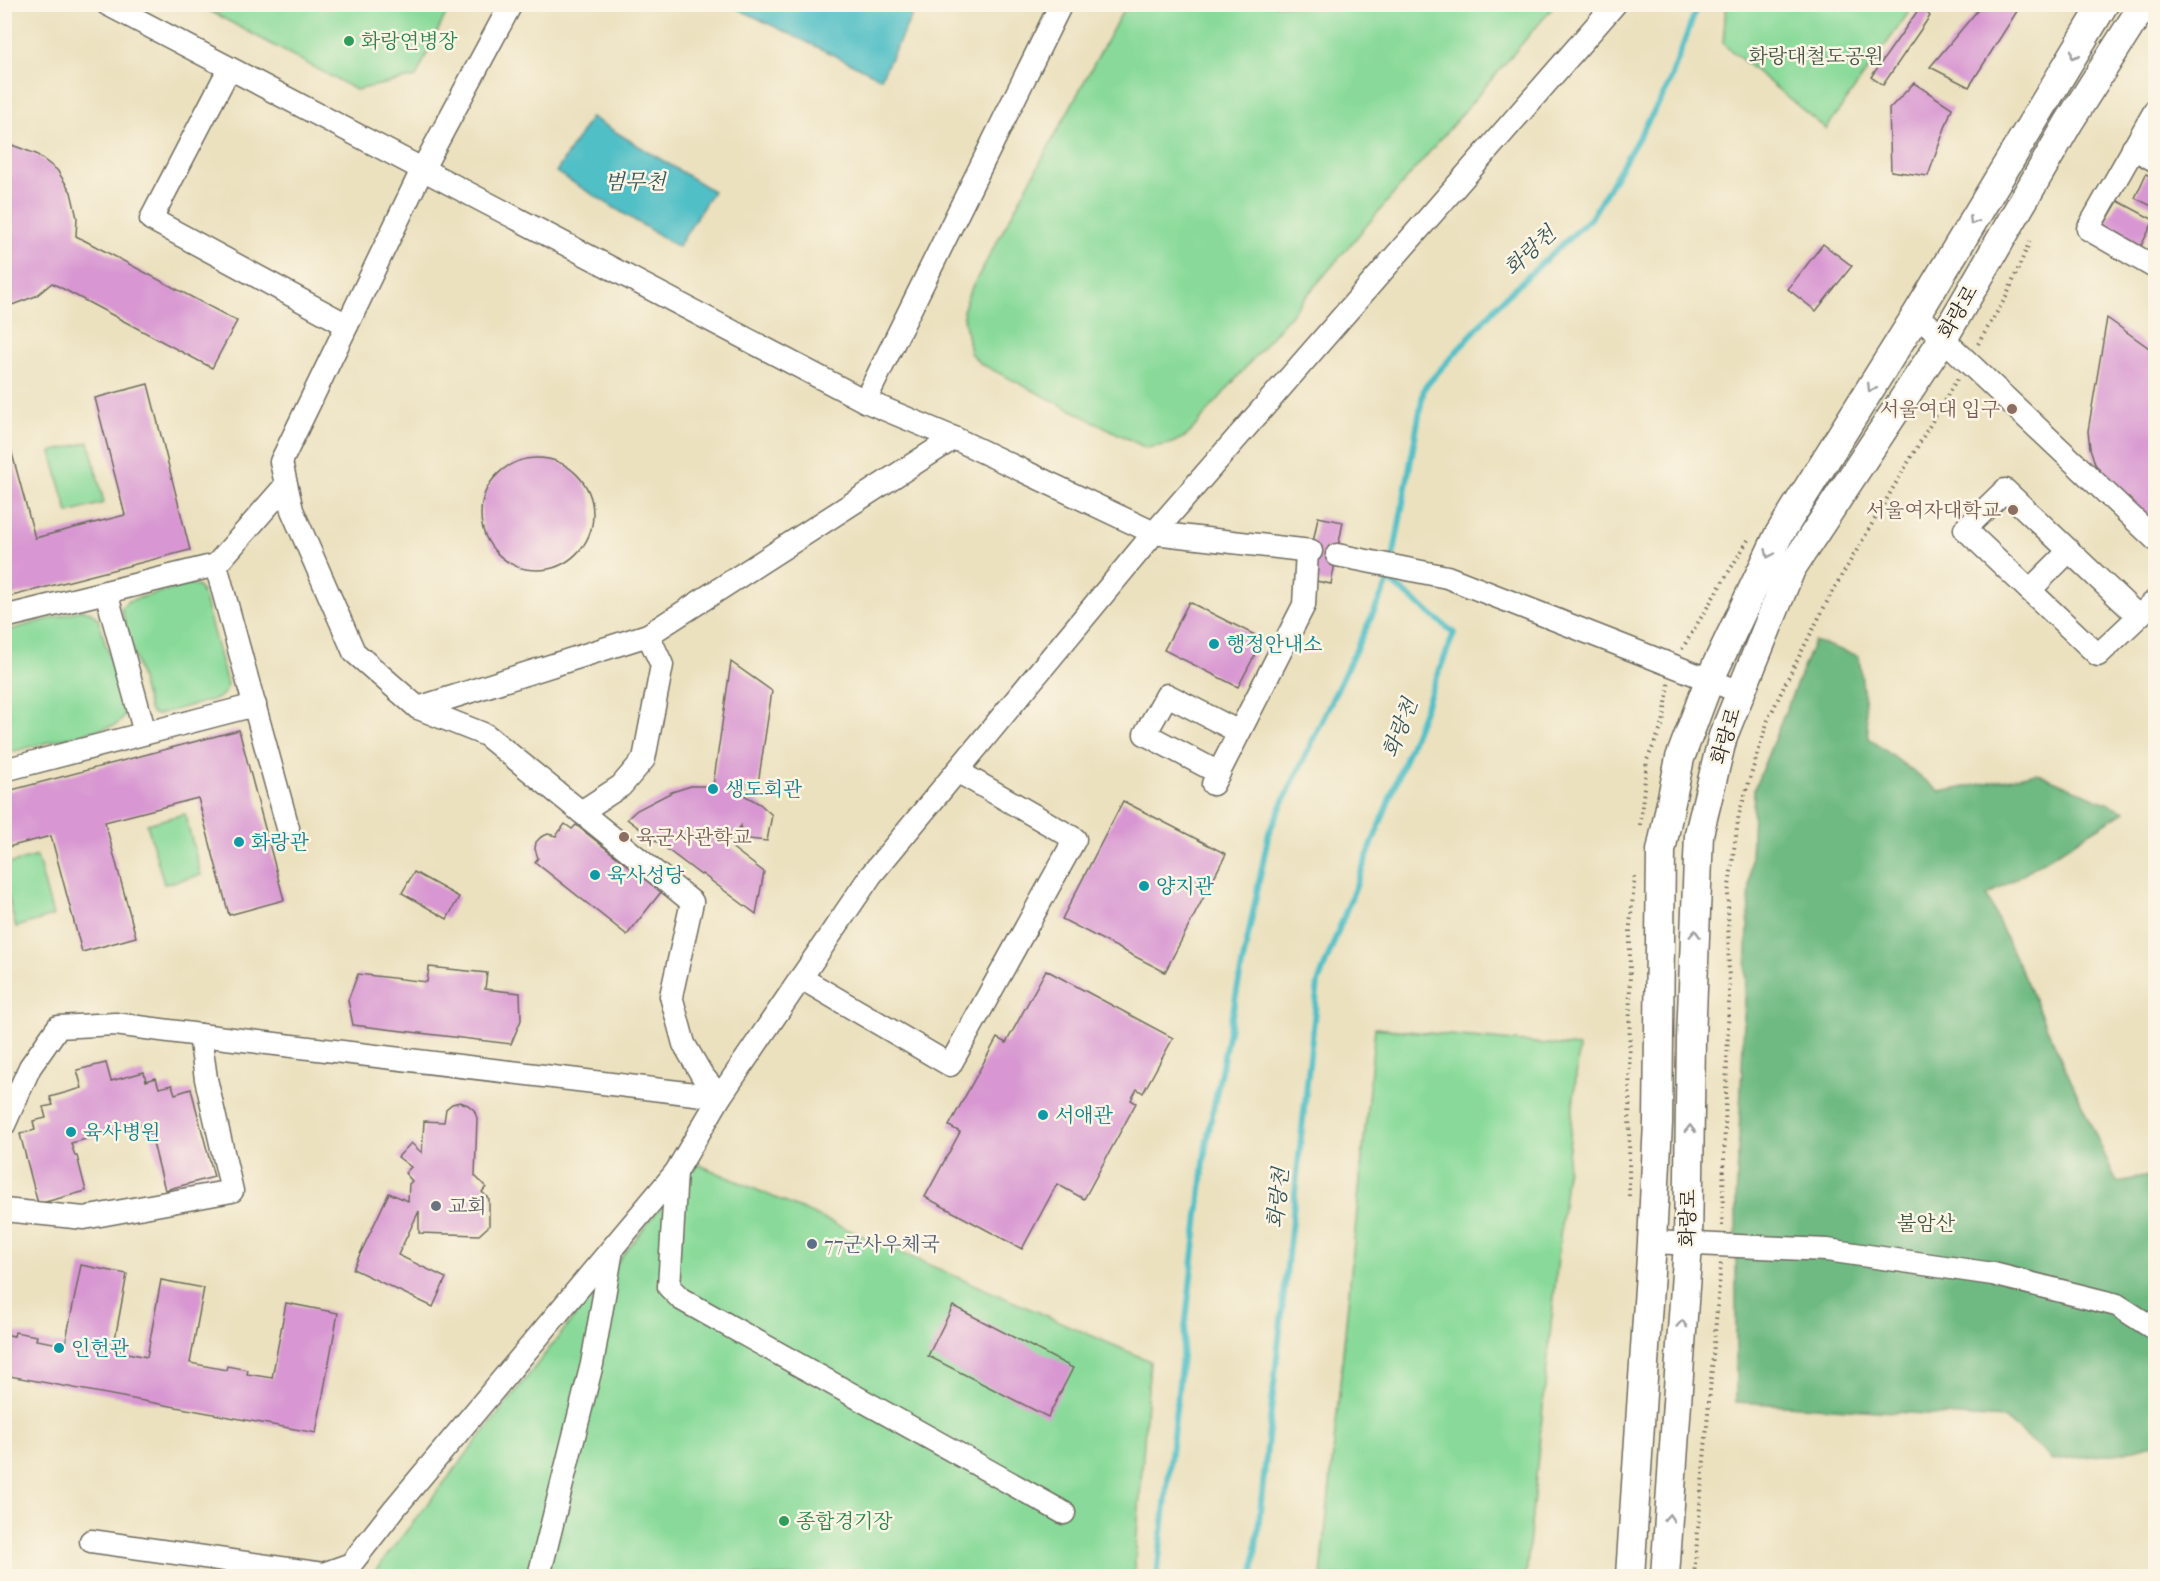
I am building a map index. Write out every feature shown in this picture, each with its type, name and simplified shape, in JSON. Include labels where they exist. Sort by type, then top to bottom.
[{"type":"main road","name":"화랑로","points":[[1630,1576],[1658,1123],[1661,851],[1680,758],[1709,681],[1778,536],[1917,314],[2104,4]]},
{"type":"main road","name":"화랑로","points":[[1665,1576],[1688,1244],[1691,1038],[1699,834],[1723,736],[1791,568],[1943,339],[2069,122],[2144,4]]},
{"type":"street","points":[[107,4],[865,401],[954,438],[1154,533],[1309,551],[1304,605],[1216,779],[1145,734],[1167,694],[1239,732]]},
{"type":"street","points":[[511,4],[422,170],[280,462],[292,510],[354,652],[418,708],[486,735],[692,902],[671,996],[684,1044],[702,1075],[720,1097]]},
{"type":"street","points":[[865,401],[1061,4]]},
{"type":"street","points":[[91,1541],[323,1574],[351,1564],[394,1509],[676,1172],[720,1097],[871,875],[1154,533],[1615,4]]},
{"type":"street","points":[[230,69],[151,219],[347,325]]},
{"type":"street","points":[[2156,108],[2088,229],[2156,268]]},
{"type":"street","points":[[2133,147],[2156,161]]},
{"type":"street","points":[[1917,314],[2156,540]]},
{"type":"street","points":[[418,708],[648,635],[954,438]]},
{"type":"street","points":[[4,617],[216,565],[286,485]]},
{"type":"street","points":[[2138,616],[2005,490],[1965,529],[2098,655],[2156,600]]},
{"type":"street","points":[[2030,590],[2069,551]]},
{"type":"street","points":[[1339,555],[1447,577],[1740,692]]},
{"type":"street","points":[[216,565],[288,828]]},
{"type":"street","points":[[106,592],[145,733]]},
{"type":"street","points":[[581,812],[621,786],[644,759],[662,665],[648,635]]},
{"type":"street","points":[[4,770],[255,705]]},
{"type":"street","points":[[801,978],[950,1065],[1075,839],[957,771]]},
{"type":"street","points":[[4,1125],[30,1067],[58,1027],[115,1024],[720,1097]]},
{"type":"street","points":[[4,1210],[84,1218],[232,1191],[206,1079],[200,1035]]},
{"type":"street","points":[[676,1172],[669,1287],[681,1299],[1065,1513]]},
{"type":"street","points":[[1652,1242],[1827,1250],[1993,1274],[2117,1305],[2156,1330]]},
{"type":"street","points":[[539,1576],[592,1364],[612,1248]]},
{"type":"path","points":[[1694,1576],[1722,1245],[1729,996],[1728,893],[1739,814],[1768,720],[1787,680],[1831,594],[2006,297],[2035,231]]},
{"type":"green space","name":"화랑대철도공원","points":[[1726,4],[1914,5],[1826,129],[1723,44]]},
{"type":"green space","name":"화랑연병장","points":[[199,5],[450,5],[416,77],[356,90]]},
{"type":"green space","points":[[1126,5],[1555,5],[1187,436],[1170,444],[1146,448],[981,364],[970,353],[963,311],[969,293]]},
{"type":"green space","points":[[89,442],[104,503],[68,513],[51,452]]},
{"type":"green space","points":[[191,584],[199,587],[204,597],[227,684],[226,691],[219,698],[156,715],[150,712],[121,608],[128,601]]},
{"type":"green space","points":[[82,610],[91,612],[98,619],[125,708],[123,718],[116,725],[11,752],[5,751],[5,631]]},
{"type":"green space","name":"불암산","points":[[1814,641],[1859,656],[1869,738],[1940,792],[2037,773],[2125,811],[1987,896],[2117,1182],[2155,1175],[2155,1443],[2122,1453],[2053,1460],[2005,1419],[1736,1402],[1736,1203],[1754,789]]},
{"type":"green space","points":[[185,814],[201,875],[164,884],[147,824]]},
{"type":"green space","points":[[37,856],[53,916],[16,927],[5,886],[5,865]]},
{"type":"green space","points":[[1375,1028],[1579,1047],[1526,1576],[1321,1576]]},
{"type":"green space","points":[[695,1163],[1150,1361],[1134,1576],[371,1576]]},
{"type":"water","points":[[730,5],[917,5],[881,78]]},
{"type":"water","name":"범무천","points":[[591,117],[713,191],[678,247],[556,172]]},
{"type":"building","points":[[1982,5],[2021,5],[1969,87],[1930,67]]},
{"type":"building","points":[[1921,6],[1930,16],[1883,85],[1871,77]]},
{"type":"building","points":[[1914,83],[1952,108],[1928,176],[1891,171],[1889,109]]},
{"type":"building","points":[[5,144],[36,154],[57,170],[71,192],[77,218],[76,236],[237,321],[212,368],[52,283],[36,296],[5,306]]},
{"type":"building","points":[[2146,174],[2156,179],[2156,208],[2135,198]]},
{"type":"building","points":[[2118,201],[2154,220],[2141,246],[2104,225]]},
{"type":"building","points":[[1823,244],[1852,266],[1816,311],[1788,289]]},
{"type":"building","points":[[2107,318],[2156,353],[2156,527],[2108,481],[2095,464],[2090,448],[2088,431]]},
{"type":"building","points":[[148,384],[190,550],[4,598],[4,424],[35,538],[125,515],[95,398]]},
{"type":"building","points":[[537,458],[558,462],[577,474],[589,493],[593,514],[589,535],[577,554],[558,566],[537,570],[516,566],[497,554],[485,535],[481,514],[485,493],[497,474],[516,462]]},
{"type":"building","points":[[1318,517],[1343,522],[1331,584],[1306,579]]},
{"type":"building","name":"행정안내소","points":[[1189,602],[1263,639],[1238,687],[1164,650]]},
{"type":"building","name":"생도회관","points":[[731,662],[772,691],[758,784],[746,782],[744,795],[760,804],[772,815],[767,841],[739,838],[741,826],[726,843],[764,872],[756,914],[627,819],[637,810],[672,792],[691,786],[713,786]]},
{"type":"building","name":"화랑관","points":[[239,730],[284,900],[229,915],[198,798],[105,822],[136,937],[82,952],[51,836],[4,848],[4,792]]},
{"type":"building","name":"양지관","points":[[1123,801],[1226,854],[1165,972],[1062,919]]},
{"type":"building","name":"육사성당","points":[[565,824],[572,829],[576,825],[661,892],[627,935],[535,862],[538,858],[535,849],[536,842],[548,834],[556,836]]},
{"type":"building","points":[[414,872],[459,897],[447,919],[402,893]]},
{"type":"building","points":[[429,967],[487,973],[485,989],[520,993],[521,1020],[511,1044],[353,1025],[348,1000],[358,974],[427,982]]},
{"type":"building","name":"서애관","points":[[1046,970],[1173,1038],[1143,1093],[1137,1089],[1131,1100],[1136,1103],[1084,1199],[1057,1184],[1022,1249],[925,1197],[960,1132],[949,1126],[997,1038],[1006,1043]]},
{"type":"building","name":"육사병원","points":[[106,1063],[111,1081],[144,1072],[146,1081],[156,1078],[159,1088],[172,1085],[175,1094],[191,1089],[214,1177],[165,1190],[148,1123],[71,1143],[75,1156],[77,1156],[86,1191],[38,1204],[20,1134],[35,1130],[33,1121],[46,1118],[43,1107],[53,1105],[50,1097],[82,1088],[77,1070]]},
{"type":"building","name":"교회","points":[[460,1102],[474,1110],[477,1118],[475,1176],[486,1187],[482,1192],[489,1199],[489,1226],[479,1235],[419,1233],[419,1211],[398,1255],[446,1278],[433,1307],[353,1269],[389,1193],[408,1201],[409,1184],[412,1181],[405,1173],[411,1167],[398,1157],[411,1143],[422,1153],[424,1121],[444,1122],[446,1109]]},
{"type":"building","name":"인헌관","points":[[81,1265],[127,1274],[113,1350],[147,1357],[161,1280],[204,1288],[190,1363],[226,1370],[227,1366],[248,1370],[247,1374],[272,1378],[286,1303],[338,1313],[316,1433],[4,1375],[4,1334],[14,1336],[15,1332],[37,1336],[36,1340],[65,1345]]},
{"type":"building","points":[[953,1306],[1073,1368],[1048,1417],[928,1356]]},
{"type":"waterway","name":"화랑천","points":[[1253,1576],[1318,983],[1454,633],[1389,580],[1424,388],[1504,298],[1591,218],[1667,89],[1698,4]]},
{"type":"waterway","points":[[1157,1576],[1206,1145],[1269,832],[1389,580]]},
{"type":"place","name":"화랑연병장","points":[[349,41]]},
{"type":"place","name":"서울여대 입구","points":[[2012,409]]},
{"type":"place","name":"서울여자대학교","points":[[2013,510]]},
{"type":"place","name":"행정안내소","points":[[1214,644]]},
{"type":"place","name":"생도회관","points":[[713,789]]},
{"type":"place","name":"육군사관학교","points":[[624,837]]},
{"type":"place","name":"화랑관","points":[[239,842]]},
{"type":"place","name":"육사성당","points":[[595,875]]},
{"type":"place","name":"양지관","points":[[1144,886]]},
{"type":"place","name":"서애관","points":[[1043,1115]]},
{"type":"place","name":"육사병원","points":[[71,1132]]},
{"type":"place","name":"교회","points":[[436,1206]]},
{"type":"place","name":"77군사우체국","points":[[812,1244]]},
{"type":"place","name":"인헌관","points":[[59,1348]]},
{"type":"place","name":"종합경기장","points":[[784,1521]]}]
